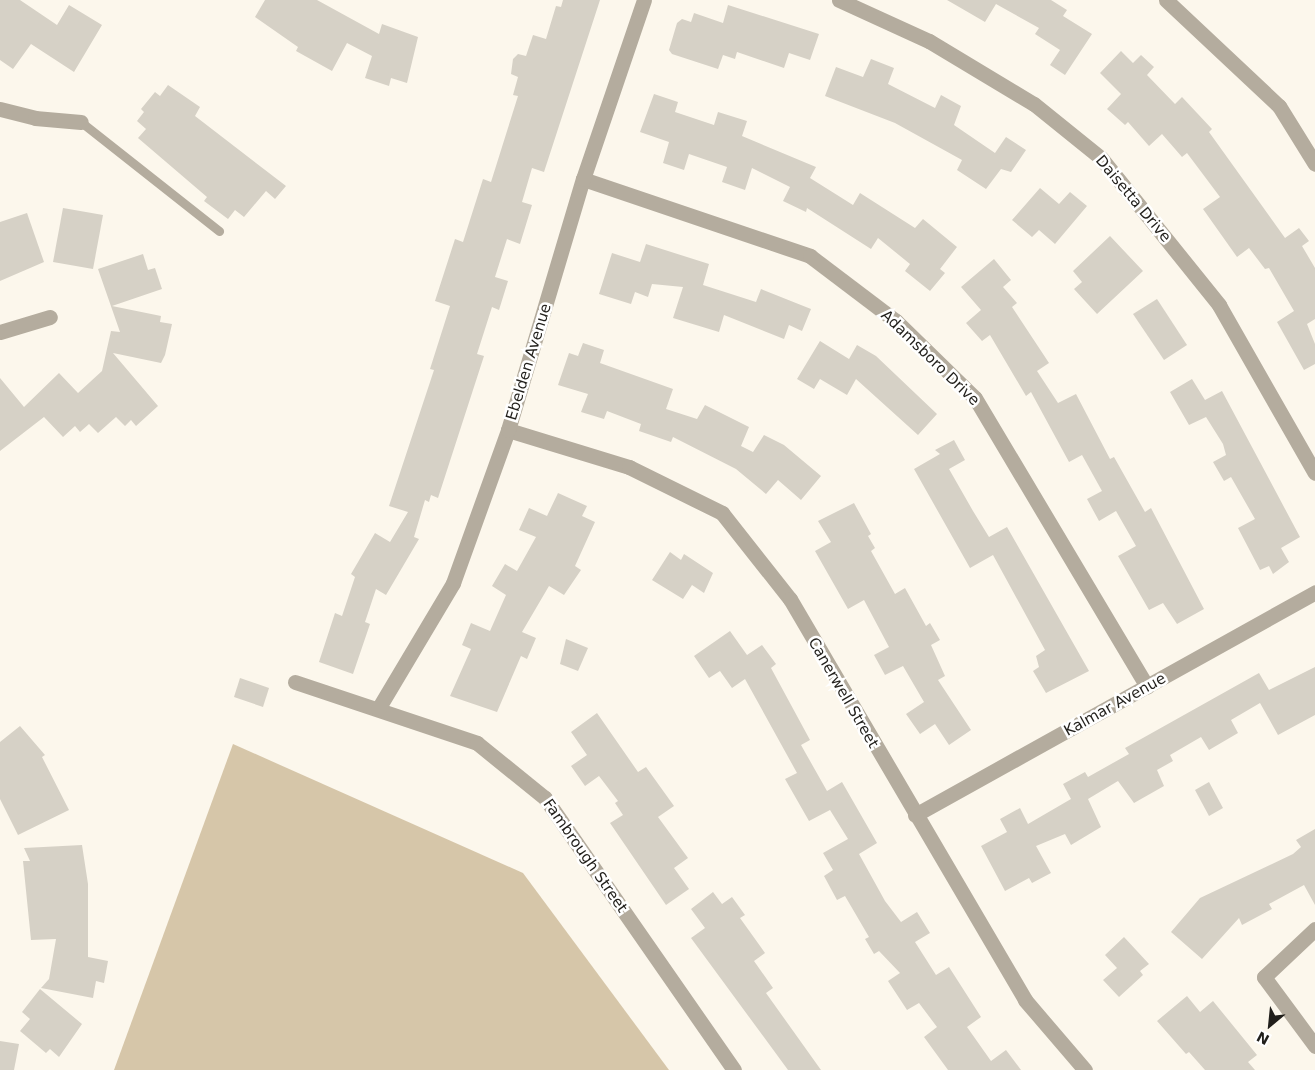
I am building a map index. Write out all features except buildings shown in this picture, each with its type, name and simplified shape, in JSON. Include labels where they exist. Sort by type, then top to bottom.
[{"type":"street","name":"Ebelden Avenue","points":[[378,709],[452,583],[508,430],[583,179],[644,0]]},
{"type":"street","name":"Daisetta Drive","points":[[839,0],[929,40],[1034,104],[1101,158],[1219,305],[1315,473]]},
{"type":"street","points":[[1166,0],[1279,106],[1315,164]]},
{"type":"street","points":[[0,109],[35,118],[81,122]]},
{"type":"street","name":"Adamsboro Drive","points":[[583,179],[810,256],[896,321],[975,398],[1147,687]]},
{"type":"street","points":[[0,332],[50,317]]},
{"type":"street","name":"Canerwell Street","points":[[508,430],[629,466],[722,513],[790,599],[1025,1000],[1085,1070]]},
{"type":"street","name":"Kalmar Avenue","points":[[915,815],[1315,592]]},
{"type":"street","name":"Fambrough Street","points":[[294,682],[477,743],[545,798],[734,1070]]},
{"type":"street","points":[[1315,929],[1264,977],[1315,1046]]},
{"type":"lane","points":[[81,122],[219,231]]},
{"type":"shaded area","points":[[233,744],[523,873],[669,1070],[114,1070]]}]
